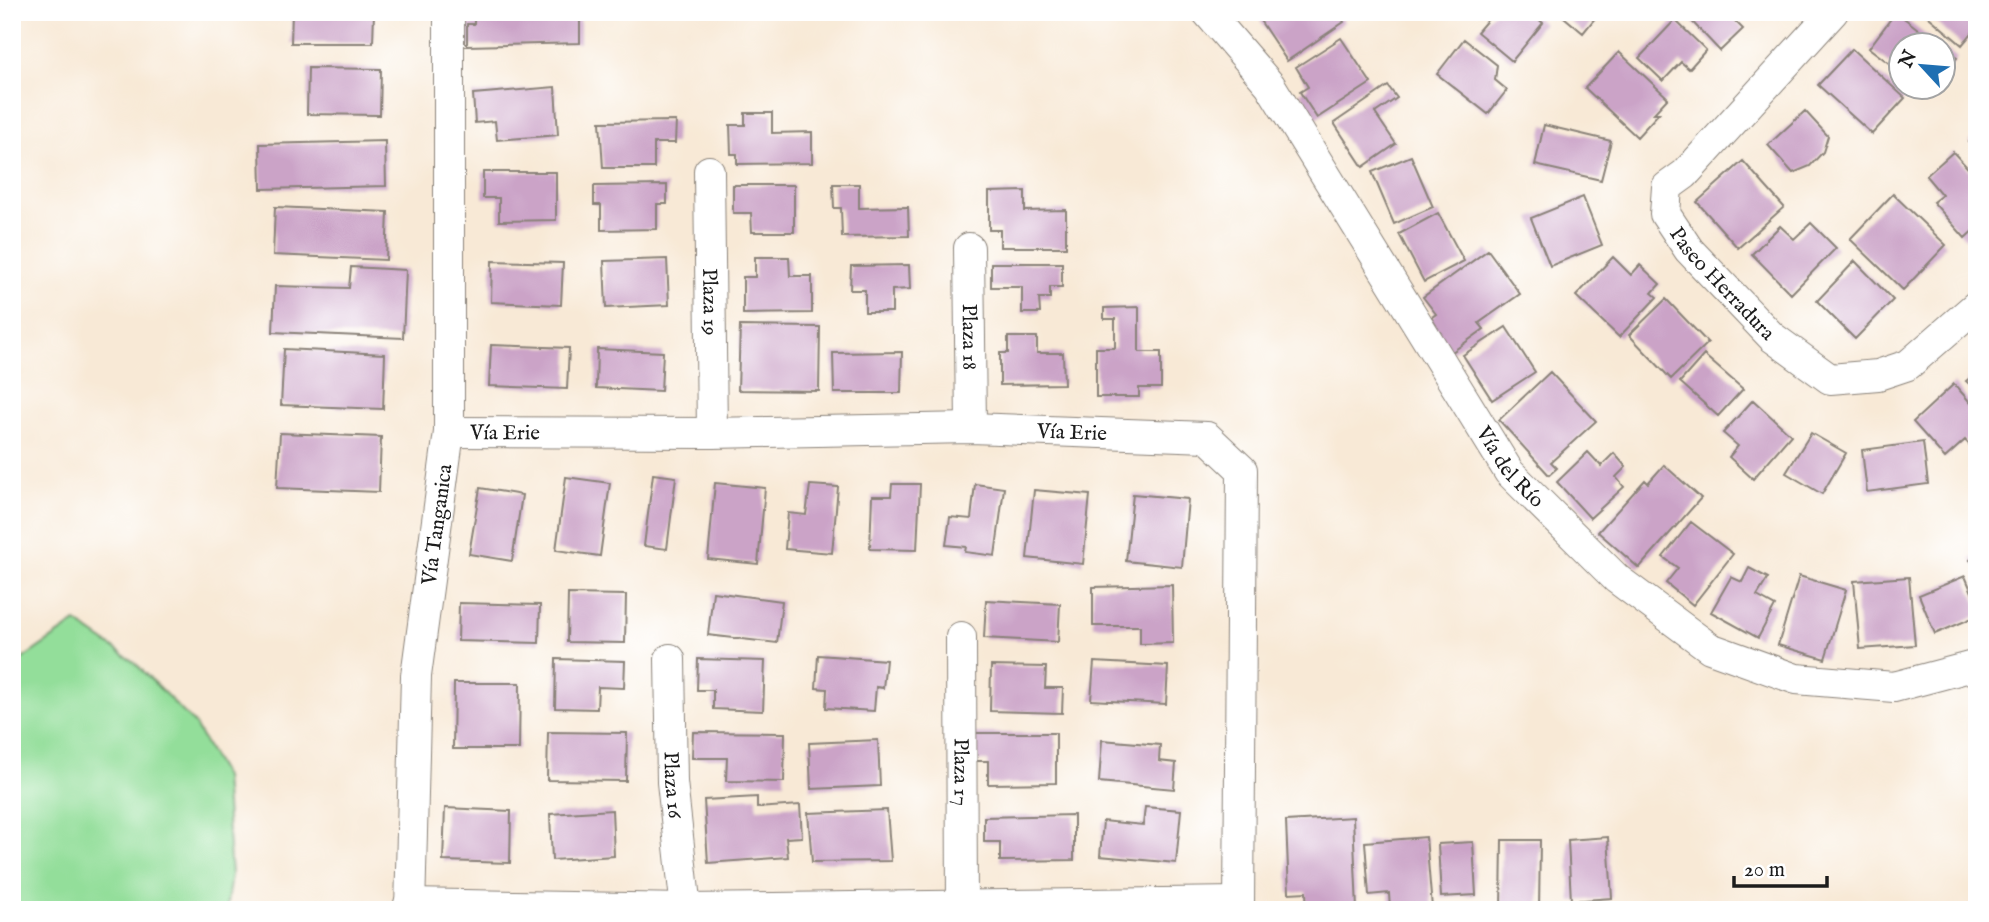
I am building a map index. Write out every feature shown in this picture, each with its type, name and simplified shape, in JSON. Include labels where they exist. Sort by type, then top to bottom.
[{"type":"street","name":"Vía Tanganica","points":[[410,907],[416,676],[449,432],[449,12]]},
{"type":"street","name":"Vía del Río","points":[[1207,12],[1270,85],[1509,472],[1617,579],[1710,648],[1796,679],[1894,687],[1977,665]]},
{"type":"street","name":"Paseo Herradura","points":[[1833,12],[1685,174],[1667,187],[1665,214],[1689,250],[1772,337],[1830,379],[1878,375],[1908,365],[1977,304]]},
{"type":"street","name":"Plaza 19","points":[[709,171],[712,433]]},
{"type":"street","name":"Plaza 18","points":[[969,248],[971,428]]},
{"type":"street","name":"Vía Erie","points":[[449,432],[712,433],[971,428],[1207,437],[1242,470],[1239,906]]},
{"type":"street","name":"Plaza 17","points":[[961,637],[962,908]]},
{"type":"street","name":"Plaza 16","points":[[670,659],[672,782],[686,910]]},
{"type":"street","points":[[410,907],[686,910],[1239,906]]},
{"type":"green space","points":[[76,622],[134,662],[194,723],[224,777],[231,875],[226,910],[12,910],[12,666]]},
{"type":"building","points":[[292,12],[374,12],[373,43],[291,43]]},
{"type":"building","points":[[474,12],[580,12],[580,43],[467,46],[467,24],[474,24]]},
{"type":"building","points":[[1269,12],[1338,12],[1344,22],[1287,61],[1259,19]]},
{"type":"building","points":[[1494,12],[1530,12],[1543,23],[1512,61],[1477,32]]},
{"type":"building","points":[[1558,12],[1600,12],[1583,33]]},
{"type":"building","points":[[1683,12],[1734,12],[1730,16],[1743,29],[1720,51]]},
{"type":"building","points":[[1896,12],[1922,32],[1888,32],[1888,62],[1869,48]]},
{"type":"building","points":[[1923,12],[1977,12],[1977,27],[1962,45],[1958,42],[1958,32],[1947,32]]},
{"type":"building","points":[[1675,20],[1706,50],[1689,69],[1681,62],[1663,81],[1639,58]]},
{"type":"building","points":[[1341,38],[1371,83],[1317,118],[1300,92],[1308,87],[1296,67]]},
{"type":"building","points":[[1464,39],[1497,65],[1495,80],[1507,90],[1488,114],[1437,74]]},
{"type":"building","points":[[1852,49],[1888,82],[1888,102],[1901,102],[1872,134],[1818,85]]},
{"type":"building","points":[[1619,52],[1668,98],[1654,113],[1659,113],[1637,137],[1585,88]]},
{"type":"building","points":[[308,68],[381,69],[380,115],[307,114]]},
{"type":"building","points":[[1388,86],[1397,98],[1375,113],[1396,144],[1363,167],[1334,123]]},
{"type":"building","points":[[555,87],[558,135],[497,140],[495,121],[475,123],[473,94]]},
{"type":"building","points":[[1805,111],[1828,136],[1823,152],[1810,166],[1793,173],[1768,145]]},
{"type":"building","points":[[745,113],[772,113],[772,133],[812,132],[812,163],[737,164],[737,154],[731,154],[730,125],[745,125]]},
{"type":"building","points":[[676,121],[675,143],[654,143],[654,168],[603,168],[600,122]]},
{"type":"building","points":[[1544,125],[1611,141],[1601,180],[1535,165]]},
{"type":"building","points":[[1977,135],[1977,151],[1969,142]]},
{"type":"building","points":[[385,141],[386,186],[261,189],[260,144]]},
{"type":"building","points":[[1953,152],[1977,178],[1977,227],[1965,238],[1933,202],[1942,195],[1926,176]]},
{"type":"building","points":[[1411,156],[1433,207],[1394,224],[1372,172]]},
{"type":"building","points":[[1743,161],[1784,207],[1738,248],[1697,202]]},
{"type":"building","points":[[483,172],[556,172],[556,220],[499,221],[499,198],[483,198]]},
{"type":"building","points":[[833,184],[859,184],[859,208],[908,207],[909,236],[842,237],[841,208],[834,208]]},
{"type":"building","points":[[667,185],[667,204],[657,204],[657,229],[601,230],[601,205],[594,205],[594,186]]},
{"type":"building","points":[[733,185],[794,185],[794,232],[752,232],[751,213],[733,213]]},
{"type":"building","points":[[1025,191],[1025,211],[1066,210],[1066,247],[1000,247],[1000,230],[989,230],[989,192]]},
{"type":"building","points":[[1893,194],[1946,245],[1903,290],[1850,239]]},
{"type":"building","points":[[1583,197],[1602,245],[1550,266],[1531,218]]},
{"type":"building","points":[[275,207],[388,212],[386,260],[273,255]]},
{"type":"building","points":[[1438,213],[1464,261],[1424,282],[1399,234]]},
{"type":"building","points":[[1811,223],[1836,248],[1791,294],[1752,254],[1780,226],[1794,239]]},
{"type":"building","points":[[1488,250],[1520,294],[1479,323],[1484,329],[1452,352],[1428,320],[1436,314],[1423,297]]},
{"type":"building","points":[[755,257],[789,257],[790,276],[812,276],[812,313],[743,314],[743,277],[755,277]]},
{"type":"building","points":[[1613,257],[1631,275],[1640,265],[1660,284],[1652,293],[1657,297],[1619,337],[1576,296]]},
{"type":"building","points":[[667,259],[669,305],[606,308],[604,261]]},
{"type":"building","points":[[492,261],[563,263],[561,305],[491,302]]},
{"type":"building","points":[[1855,261],[1893,300],[1855,339],[1817,301]]},
{"type":"building","points":[[991,263],[1062,263],[1062,287],[1050,287],[1050,298],[1039,298],[1040,313],[1022,313],[1022,287],[991,287]]},
{"type":"building","points":[[909,265],[910,289],[892,290],[892,312],[865,312],[865,290],[850,290],[851,266]]},
{"type":"building","points":[[351,267],[406,270],[403,338],[273,332],[275,286],[349,288]]},
{"type":"building","points":[[1666,299],[1708,343],[1671,379],[1629,335]]},
{"type":"building","points":[[1139,307],[1139,352],[1161,352],[1161,388],[1139,388],[1139,397],[1096,397],[1096,348],[1115,348],[1115,319],[1104,319],[1104,308]]},
{"type":"building","points":[[740,326],[820,327],[819,391],[738,390]]},
{"type":"building","points":[[1506,327],[1535,372],[1492,400],[1463,355]]},
{"type":"building","points":[[1008,337],[1037,337],[1037,353],[1063,353],[1064,384],[1000,385],[1000,353],[1008,353]]},
{"type":"building","points":[[491,345],[569,348],[567,389],[489,386]]},
{"type":"building","points":[[284,349],[385,354],[383,409],[281,405]]},
{"type":"building","points":[[597,349],[663,352],[661,391],[596,388]]},
{"type":"building","points":[[902,352],[901,393],[834,393],[833,353]]},
{"type":"building","points":[[1704,355],[1743,389],[1718,416],[1680,382]]},
{"type":"building","points":[[1550,372],[1596,421],[1551,462],[1557,468],[1549,475],[1499,420]]},
{"type":"building","points":[[1977,372],[1977,391],[1966,381]]},
{"type":"building","points":[[1954,384],[1977,410],[1977,450],[1965,440],[1945,458],[1913,422]]},
{"type":"building","points":[[1753,400],[1791,435],[1753,479],[1729,457],[1738,446],[1723,433]]},
{"type":"building","points":[[280,433],[381,437],[379,492],[277,488]]},
{"type":"building","points":[[1811,433],[1846,453],[1822,494],[1786,473]]},
{"type":"building","points":[[1923,442],[1928,484],[1867,492],[1862,450]]},
{"type":"building","points":[[1588,452],[1601,466],[1614,453],[1626,467],[1616,477],[1624,487],[1590,518],[1557,482]]},
{"type":"building","points":[[1664,465],[1701,498],[1639,568],[1598,532],[1645,480],[1648,483]]},
{"type":"building","points":[[653,474],[676,477],[667,549],[644,546]]},
{"type":"building","points":[[566,477],[610,483],[600,556],[556,550]]},
{"type":"building","points":[[715,483],[765,488],[758,564],[708,559]]},
{"type":"building","points":[[892,484],[920,484],[917,550],[870,549],[872,496],[891,496]]},
{"type":"building","points":[[975,484],[1004,488],[995,556],[965,552],[966,547],[946,545],[950,517],[971,519]]},
{"type":"building","points":[[810,485],[838,487],[832,553],[785,549],[788,513],[806,515]]},
{"type":"building","points":[[480,488],[522,495],[512,561],[469,554]]},
{"type":"building","points":[[1034,490],[1090,495],[1083,564],[1027,558]]},
{"type":"building","points":[[1133,494],[1188,499],[1182,567],[1126,561]]},
{"type":"building","points":[[1691,522],[1733,554],[1693,605],[1666,583],[1678,568],[1663,557]]},
{"type":"building","points":[[1977,553],[1977,567],[1970,560]]},
{"type":"building","points":[[1749,568],[1768,578],[1757,596],[1775,606],[1758,638],[1711,612],[1731,577],[1742,582]]},
{"type":"building","points":[[1799,576],[1846,590],[1825,659],[1778,645]]},
{"type":"building","points":[[1965,576],[1977,604],[1977,616],[1935,634],[1919,595]]},
{"type":"building","points":[[1909,577],[1915,645],[1860,649],[1854,581]]},
{"type":"building","points":[[1172,585],[1173,643],[1140,644],[1140,626],[1093,626],[1093,587]]},
{"type":"building","points":[[713,592],[782,601],[777,643],[708,635]]},
{"type":"building","points":[[568,594],[626,595],[625,643],[567,642]]},
{"type":"building","points":[[986,600],[1060,604],[1058,642],[984,638]]},
{"type":"building","points":[[459,603],[540,605],[539,643],[458,641]]},
{"type":"building","points":[[818,655],[886,660],[883,688],[876,687],[874,711],[826,708],[827,689],[816,688]]},
{"type":"building","points":[[556,659],[625,661],[624,688],[598,687],[597,709],[555,708]]},
{"type":"building","points":[[698,659],[765,661],[763,711],[713,709],[713,690],[697,690]]},
{"type":"building","points":[[1094,662],[1168,666],[1166,704],[1091,700]]},
{"type":"building","points":[[991,666],[1046,667],[1045,688],[1063,688],[1062,713],[990,711]]},
{"type":"building","points":[[454,683],[520,683],[519,749],[453,749]]},
{"type":"building","points":[[548,732],[627,733],[626,781],[547,780]]},
{"type":"building","points":[[693,732],[785,733],[784,782],[726,781],[727,758],[692,758]]},
{"type":"building","points":[[973,733],[1056,733],[1056,783],[988,784],[988,761],[973,761]]},
{"type":"building","points":[[878,740],[880,786],[811,789],[809,743]]},
{"type":"building","points":[[1102,740],[1160,745],[1159,761],[1176,763],[1174,789],[1099,782]]},
{"type":"building","points":[[757,797],[757,808],[800,805],[802,837],[786,838],[788,857],[708,863],[704,800]]},
{"type":"building","points":[[1145,807],[1181,810],[1176,863],[1100,856],[1103,821],[1143,825]]},
{"type":"building","points":[[445,808],[511,811],[510,863],[443,861]]},
{"type":"building","points":[[612,810],[614,856],[552,860],[550,814]]},
{"type":"building","points":[[887,810],[891,861],[812,862],[808,813]]},
{"type":"building","points":[[1074,815],[1074,860],[1000,861],[1000,842],[984,842],[984,817]]},
{"type":"building","points":[[1353,817],[1357,910],[1307,910],[1306,892],[1289,893],[1286,821]]},
{"type":"building","points":[[1426,837],[1432,908],[1390,910],[1389,893],[1369,895],[1365,842]]},
{"type":"building","points":[[1608,837],[1612,898],[1571,901],[1568,840]]},
{"type":"building","points":[[1502,840],[1540,840],[1539,910],[1501,910]]},
{"type":"building","points":[[1473,842],[1476,895],[1441,897],[1438,844]]}]
